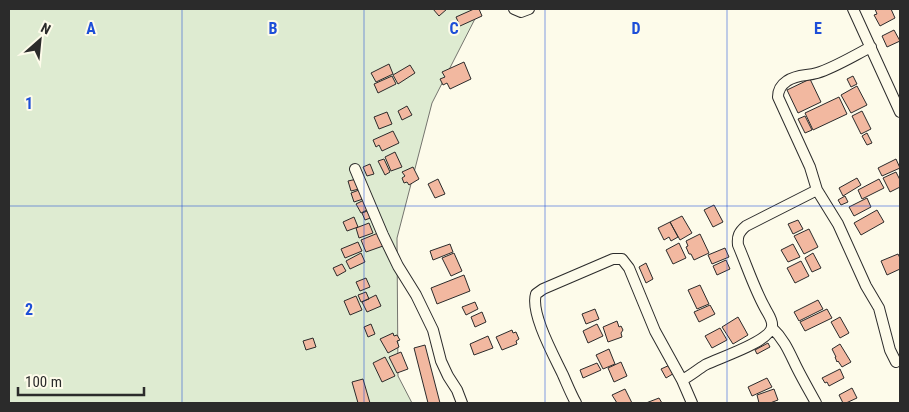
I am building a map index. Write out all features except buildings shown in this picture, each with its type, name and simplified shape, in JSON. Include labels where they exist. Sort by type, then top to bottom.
[{"type":"street","points":[[514,9],[520,12],[529,9]]},
{"type":"street","points":[[853,9],[900,112]]},
{"type":"street","points":[[871,47],[818,72],[796,76],[787,80],[778,91],[778,97],[818,190],[838,224],[878,308],[890,350],[896,362]]},
{"type":"street","points":[[355,169],[382,235],[416,295],[433,330],[441,360],[462,403]]},
{"type":"street","points":[[682,380],[703,366],[726,357],[769,334],[772,322],[759,298],[737,239],[740,232],[746,226],[818,190]]},
{"type":"street","points":[[576,403],[550,348],[537,316],[534,300],[536,294],[543,290],[613,259],[622,259],[629,268],[655,332],[682,380],[692,403]]},
{"type":"street","points":[[772,328],[786,344],[816,403]]},
{"type":"green space","points":[[9,9],[480,9],[432,103],[397,238],[398,376],[412,403],[9,403]]}]
